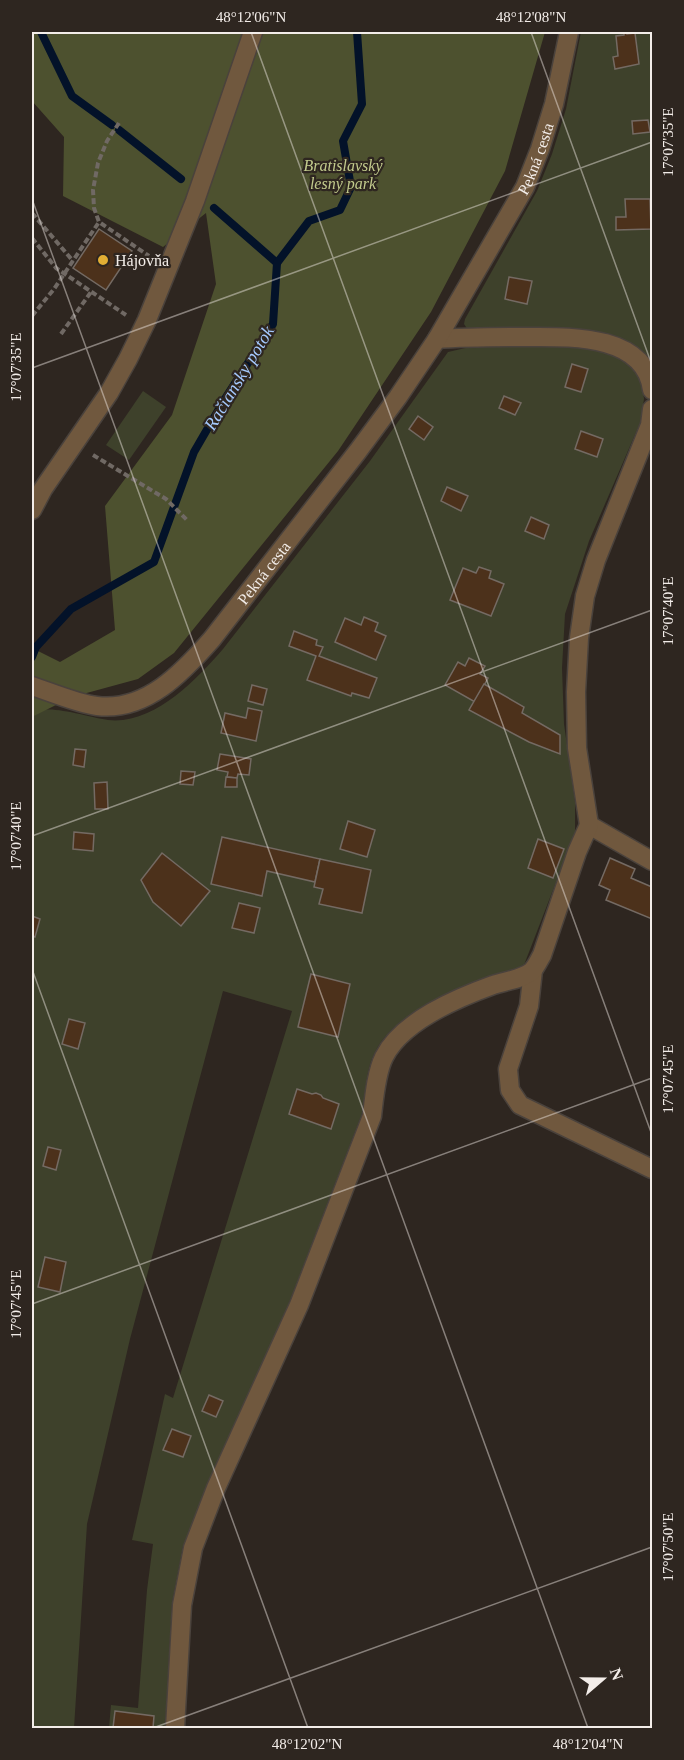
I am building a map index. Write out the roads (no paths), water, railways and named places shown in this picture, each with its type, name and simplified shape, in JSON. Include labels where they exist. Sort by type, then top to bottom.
[{"type":"street","points":[[32,510],[43,489],[109,393],[144,327],[195,201],[253,32]]},
{"type":"street","name":"Pekná cesta","points":[[39,688],[95,706],[112,707],[131,703],[171,681],[212,639],[358,451],[437,339],[525,187],[554,104],[569,32]]},
{"type":"street","points":[[437,339],[479,336],[566,337],[598,341],[622,349],[641,363],[651,380],[652,390]]},
{"type":"street","points":[[652,409],[650,425],[596,560],[585,596],[579,638],[576,692],[577,748],[589,825],[577,852],[542,955],[533,970],[529,1006],[508,1069],[510,1089],[520,1105],[652,1169]]},
{"type":"street","points":[[589,825],[652,861]]},
{"type":"street","points":[[175,1728],[182,1605],[193,1548],[216,1488],[299,1305],[372,1116],[376,1084],[383,1058],[395,1041],[416,1021],[478,991],[533,970]]},
{"type":"waterway","points":[[41,32],[72,96],[112,125]]},
{"type":"waterway","name":"Račiansky potok","points":[[32,657],[36,647],[71,609],[154,562],[194,452],[273,324],[277,263],[309,221],[340,210],[351,187],[343,141],[362,104],[357,32]]},
{"type":"waterway","points":[[119,130],[181,179]]},
{"type":"waterway","points":[[214,208],[277,263]]},
{"type":"place","name":"Hájovňa","points":[[103,260]]},
{"type":"park label","name":"Bratislavský lesný park","points":[[343,174]]}]
